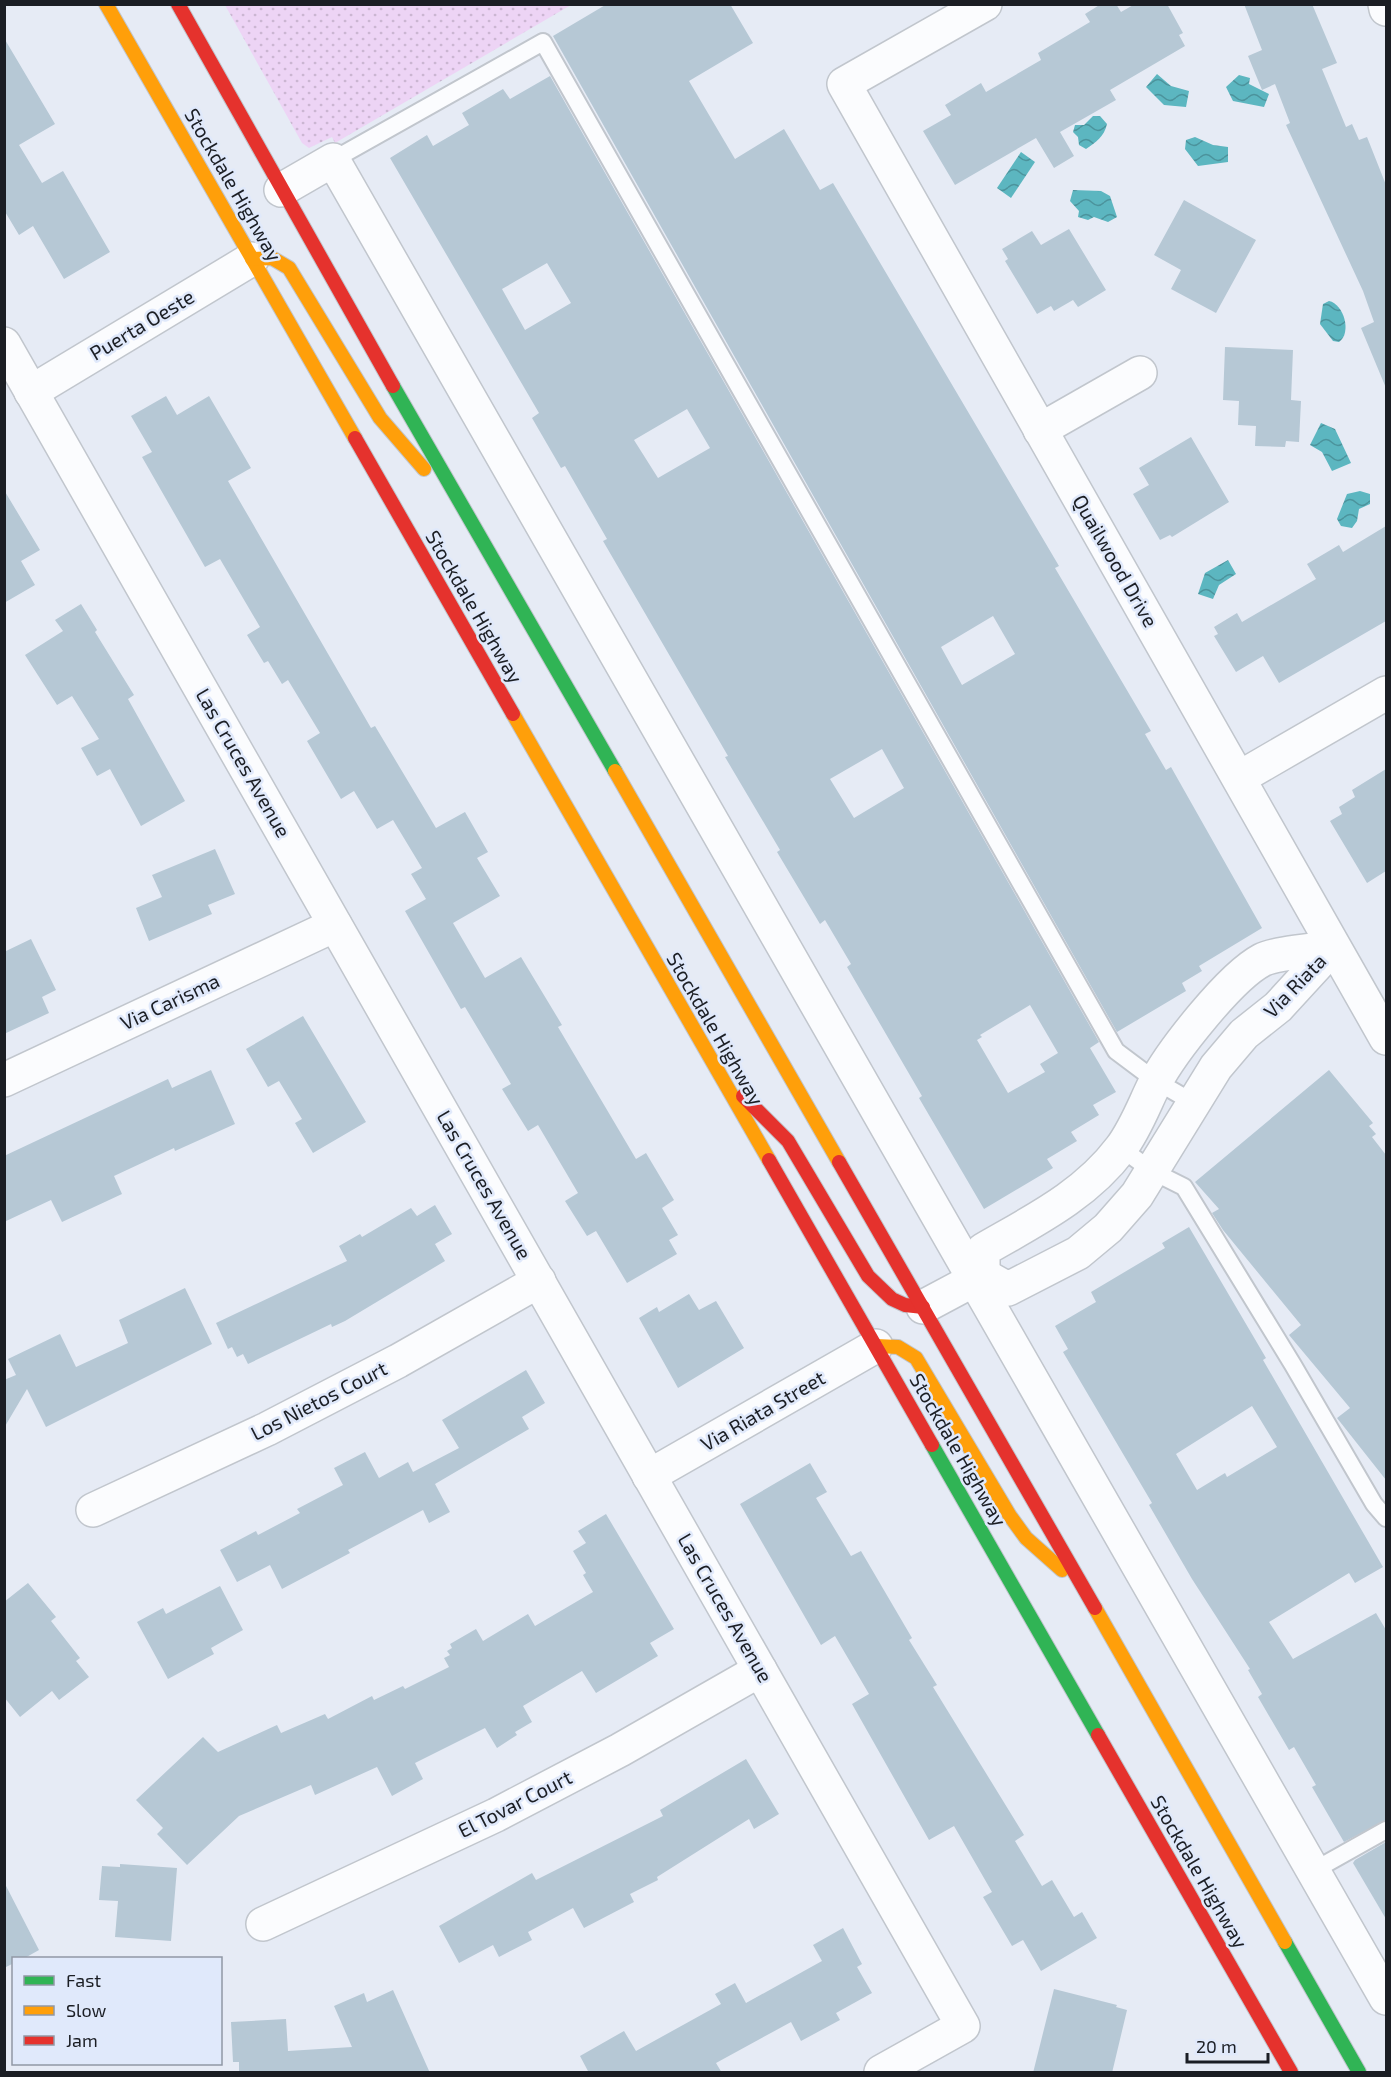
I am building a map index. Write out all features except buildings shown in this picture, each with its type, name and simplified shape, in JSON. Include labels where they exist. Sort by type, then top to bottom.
[{"type":"main road","name":"Stockdale Highway","points":[[106,4],[1291,2073]]},
{"type":"main road","name":"Stockdale Highway","points":[[178,4],[469,520],[923,1307],[1359,2073]]},
{"type":"main road","points":[[252,259],[265,256],[277,259],[290,268],[380,418],[469,520]]},
{"type":"main road","points":[[716,1070],[788,1141],[868,1276],[880,1290],[904,1306],[923,1307]]},
{"type":"main road","points":[[876,1346],[890,1344],[904,1347],[916,1358],[1010,1516],[1026,1538],[1081,1587]]},
{"type":"street","name":"Quailwood Drive","points":[[985,4],[844,84],[1386,1038]]},
{"type":"street","points":[[1385,4],[1386,9]]},
{"type":"street","points":[[281,190],[333,160],[979,1277],[1386,1998]]},
{"type":"street","name":"Puerta Oeste","points":[[32,392],[252,259]]},
{"type":"street","name":"Las Cruces Avenue","points":[[4,344],[963,2026],[881,2073]]},
{"type":"street","points":[[1040,430],[1140,373]]},
{"type":"street","points":[[1239,778],[1386,693]]},
{"type":"street","name":"Via Carisma","points":[[4,1080],[336,925]]},
{"type":"street","name":"Via Riata","points":[[1333,947],[1278,1007],[1244,1034],[1216,1067],[1137,1195],[1108,1228],[1078,1252],[1008,1289],[979,1277],[983,1250],[1062,1205],[1092,1180],[1121,1148],[1156,1081],[1200,1019],[1228,986],[1262,959],[1333,947]]},
{"type":"street","points":[[923,1307],[979,1277]]},
{"type":"street","name":"Los Nietos Court","points":[[93,1510],[267,1429],[398,1361],[538,1281]]},
{"type":"street","name":"Via Riata Street","points":[[650,1476],[876,1346]]},
{"type":"street","name":"El Tovar Court","points":[[263,1924],[496,1815],[620,1750],[760,1670]]},
{"type":"lane","points":[[333,160],[543,42],[1116,1051],[1156,1081],[1194,1103]]},
{"type":"lane","points":[[1121,1148],[1152,1171],[1184,1186],[1374,1504],[1386,1518]]},
{"type":"lane","points":[[1313,1871],[1386,1830]]},
{"type":"shaded area","points":[[225,5],[571,5],[335,143],[332,137],[309,148],[302,143]]},
{"type":"water","points":[[1157,74],[1171,86],[1189,91],[1186,107],[1164,105],[1146,87]]},
{"type":"water","points":[[1239,75],[1250,78],[1249,84],[1269,94],[1264,107],[1233,101],[1226,87]]},
{"type":"water","points":[[1093,116],[1100,116],[1107,124],[1106,129],[1102,136],[1086,149],[1079,145],[1078,137],[1073,132],[1075,125],[1084,125]]},
{"type":"water","points":[[1195,137],[1213,145],[1228,147],[1228,162],[1198,166],[1185,149],[1186,140]]},
{"type":"water","points":[[1021,152],[1035,162],[1011,198],[997,188]]},
{"type":"water","points":[[1073,190],[1101,191],[1110,196],[1117,217],[1108,222],[1094,217],[1088,220],[1078,217],[1079,211],[1070,201]]},
{"type":"water","points":[[1329,301],[1339,307],[1346,326],[1343,338],[1339,342],[1333,341],[1320,324],[1323,304]]},
{"type":"water","points":[[1321,423],[1335,429],[1351,463],[1332,471],[1322,452],[1310,445]]},
{"type":"water","points":[[1360,491],[1370,494],[1370,504],[1359,509],[1357,521],[1352,528],[1341,526],[1337,519],[1347,494]]},
{"type":"water","points":[[1228,560],[1236,574],[1219,585],[1213,599],[1198,594],[1205,573]]},
{"type":"traffic: fast","points":[[393,386],[615,771]]},
{"type":"traffic: fast","points":[[932,1445],[1098,1735]]},
{"type":"traffic: fast","points":[[1285,1942],[1359,2072]]},
{"type":"traffic: slow","points":[[106,4],[355,438]]},
{"type":"traffic: slow","points":[[252,259],[272,258],[289,268],[380,418],[424,469]]},
{"type":"traffic: slow","points":[[513,714],[769,1160]]},
{"type":"traffic: slow","points":[[615,771],[839,1162]]},
{"type":"traffic: slow","points":[[876,1346],[898,1347],[916,1358],[1010,1516],[1026,1538],[1062,1570]]},
{"type":"traffic: slow","points":[[1095,1608],[1285,1942]]},
{"type":"traffic: jam","points":[[178,4],[393,386]]},
{"type":"traffic: jam","points":[[355,438],[513,714]]},
{"type":"traffic: jam","points":[[743,1096],[788,1141],[868,1276],[892,1299],[905,1305],[923,1307]]},
{"type":"traffic: jam","points":[[769,1160],[932,1445]]},
{"type":"traffic: jam","points":[[839,1162],[1095,1608]]},
{"type":"traffic: jam","points":[[1098,1735],[1291,2072]]}]
